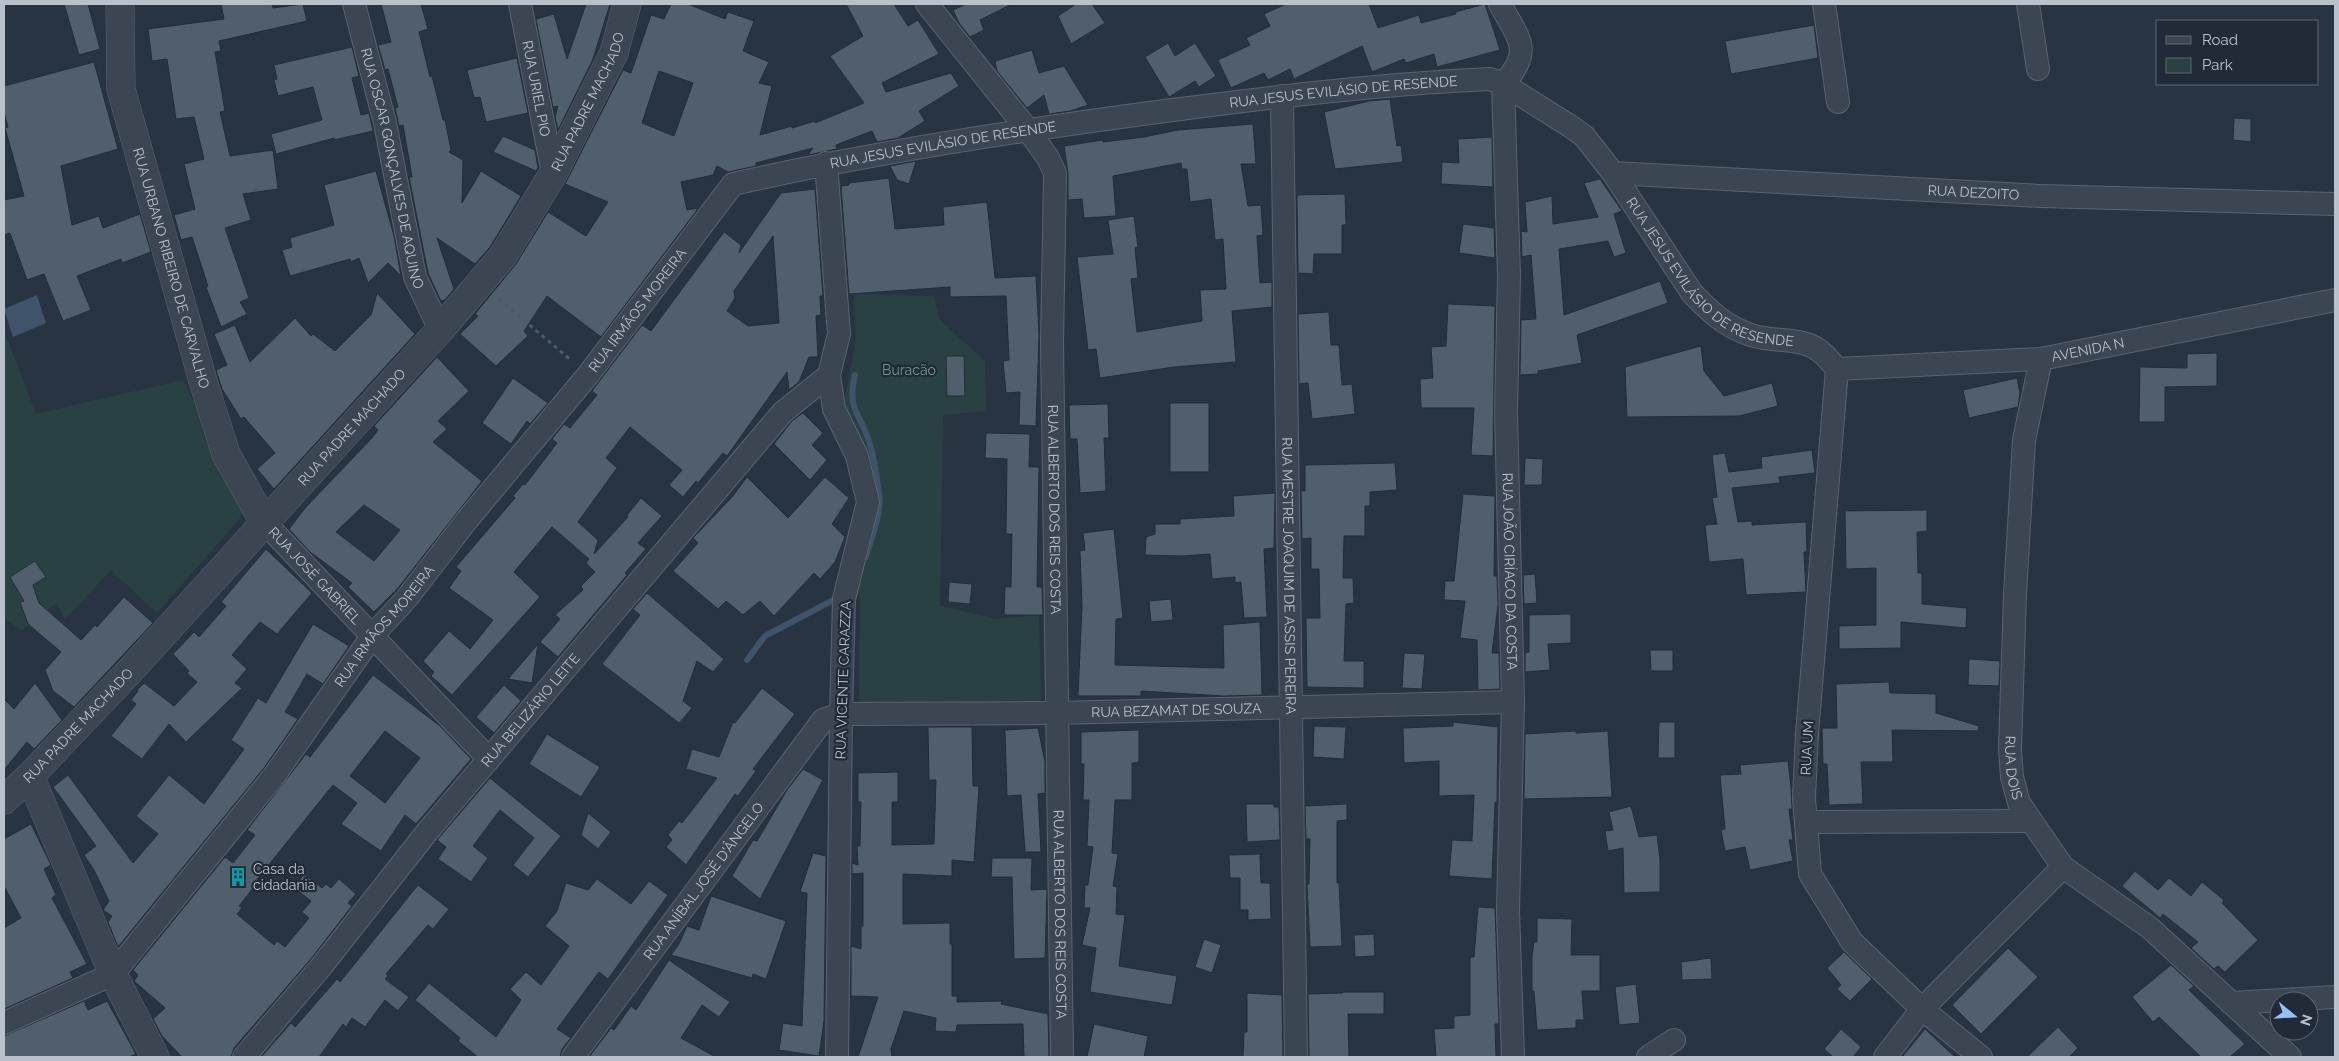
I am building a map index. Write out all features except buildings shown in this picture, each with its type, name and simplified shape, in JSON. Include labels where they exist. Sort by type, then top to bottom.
[{"type":"street","name":"RUA URBANO RIBEIRO DE CARVALHO","points":[[120,4],[121,89],[226,454],[264,522]]},
{"type":"street","name":"RUA OSCAR GONÇALVES DE AQUINO","points":[[354,4],[385,123],[416,277],[440,330]]},
{"type":"street","name":"RUA URIEL PIO","points":[[520,4],[553,174]]},
{"type":"street","name":"RUA PADRE MACHADO","points":[[4,800],[30,776],[128,674],[440,330],[503,256],[553,174],[614,53],[627,4]]},
{"type":"street","name":"RUA ALBERTO DOS REIS COSTA","points":[[928,4],[1028,130],[1048,158],[1055,173],[1052,343],[1062,1057]]},
{"type":"street","points":[[1500,4],[1520,42],[1522,53],[1519,64],[1503,84]]},
{"type":"street","points":[[1824,4],[1838,102]]},
{"type":"street","points":[[2028,4],[2038,69]]},
{"type":"street","name":"RUA JESUS EVILÁSIO DE RESENDE","points":[[733,184],[826,163],[1028,130],[1282,96],[1490,79],[1503,84],[1584,136],[1613,173],[1692,293],[1707,310],[1722,321],[1751,336],[1806,344],[1820,351],[1837,369]]},
{"type":"street","name":"RUA JOÃO CIRÍACO DA COSTA","points":[[1503,84],[1509,276],[1506,412],[1513,702],[1508,911],[1513,1057]]},
{"type":"street","name":"RUA MESTRE JOAQUIM DE ASSIS PEREIRA","points":[[1282,96],[1296,1057]]},
{"type":"street","name":"RUA VICENTE CARAZZA","points":[[826,163],[839,334],[829,375],[834,409],[857,456],[868,502],[844,599],[837,1057]]},
{"type":"street","name":"RUA DEZOITO","points":[[1613,173],[2041,196],[2335,204]]},
{"type":"street","name":"RUA IRMÃOS MOREIRA","points":[[4,1023],[113,974],[274,776],[373,636],[407,598],[467,520],[588,375],[733,184]]},
{"type":"street","name":"AVENIDA N","points":[[1837,369],[2041,359],[2335,300]]},
{"type":"street","name":"RUA DOIS","points":[[2041,359],[2024,440],[2015,594],[2010,749],[2012,778],[2019,803],[2063,867],[2150,928],[2290,1057]]},
{"type":"street","name":"RUA UM","points":[[1837,369],[1807,734],[1804,798],[1808,822],[1810,874],[1825,902],[1852,942],[1922,1009],[1981,1057]]},
{"type":"street","name":"RUA BELIZÁRIO LEITE","points":[[244,1057],[320,968],[427,832],[783,412],[829,375]]},
{"type":"street","name":"RUA JOSÉ GABRIEL","points":[[264,522],[489,759]]},
{"type":"street","name":"RUA BEZAMAT DE SOUZA","points":[[841,714],[1056,713],[1513,702]]},
{"type":"street","name":"RUA ANÍBAL JOSÉ D'ÂNGELO","points":[[573,1057],[824,720],[841,714]]},
{"type":"street","points":[[30,776],[113,974],[155,1057]]},
{"type":"street","points":[[1808,822],[2031,821]]},
{"type":"street","points":[[1885,1057],[1922,1009],[2063,867]]},
{"type":"street","points":[[2230,1003],[2335,997]]},
{"type":"street","points":[[1648,1057],[1674,1040]]},
{"type":"path","points":[[479,282],[588,375]]},
{"type":"green space","name":"Buracão","points":[[854,294],[934,296],[939,319],[985,361],[986,411],[943,415],[940,606],[997,619],[1039,615],[1041,701],[859,704],[860,599],[856,590],[874,506],[843,409],[856,338]]},
{"type":"green space","points":[[4,330],[36,414],[183,380],[248,509],[157,613],[111,570],[65,619],[56,603],[21,631],[4,618]]},
{"type":"water","points":[[37,295],[46,323],[13,337],[4,309]]},
{"type":"waterway","points":[[855,375],[853,403],[871,447],[880,502],[878,518],[866,557]]},
{"type":"waterway","points":[[747,660],[765,636],[839,597]]},
{"type":"place","name":"Casa da cidadania","points":[[238,877]]}]
